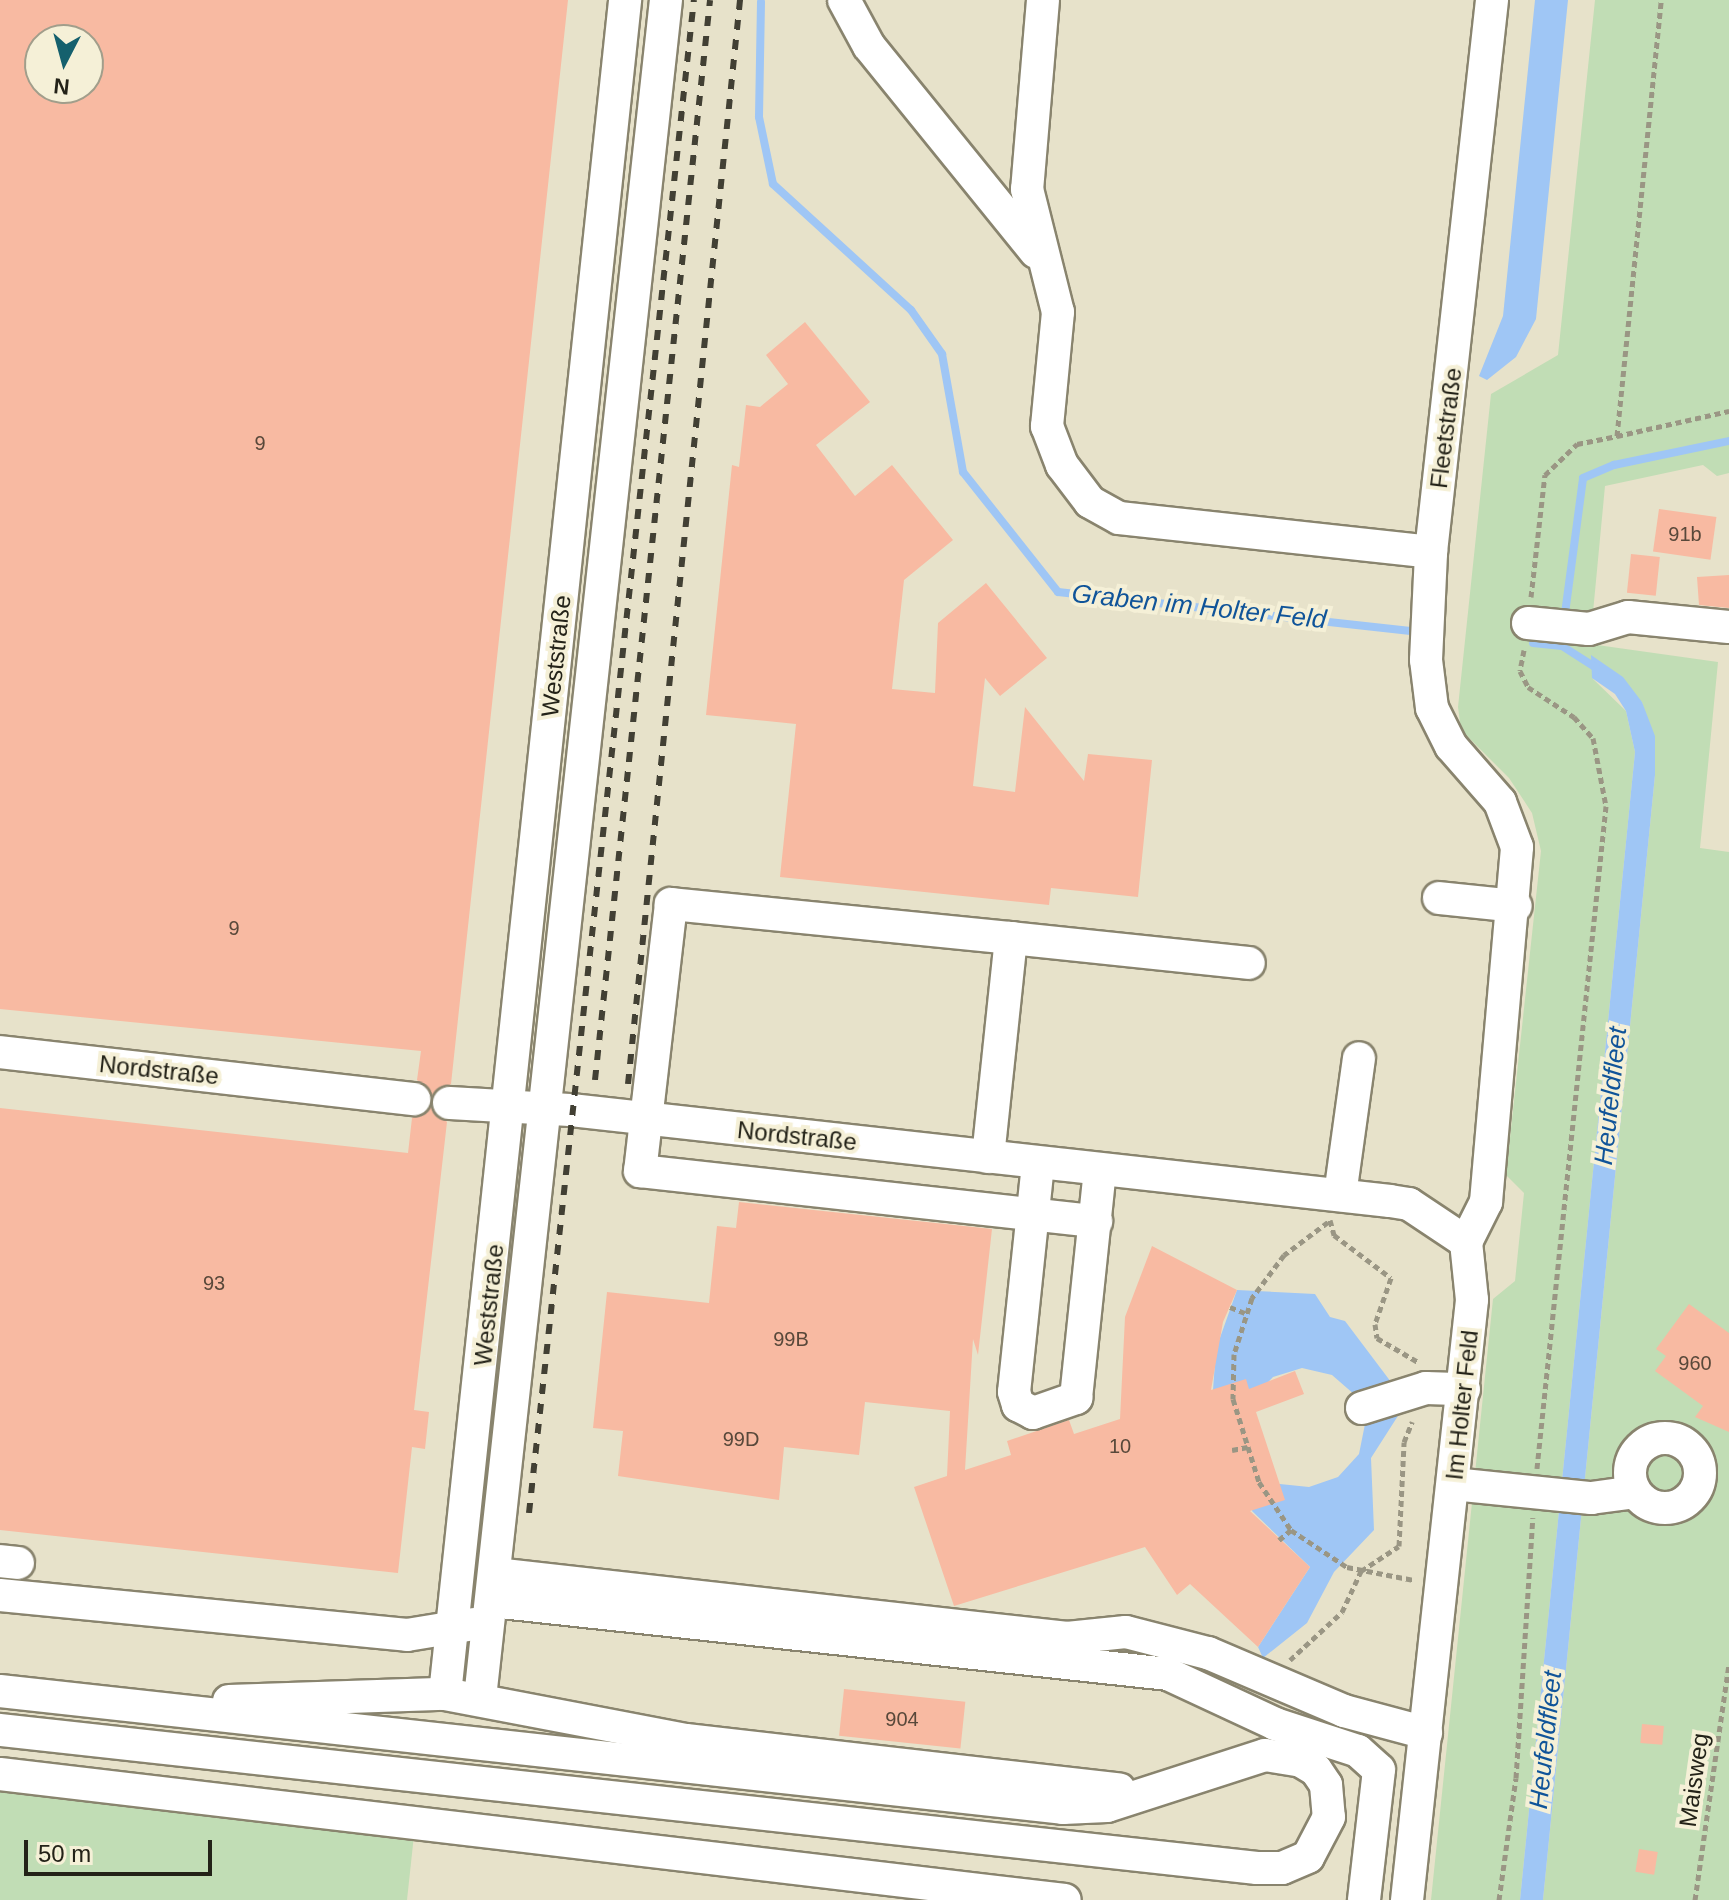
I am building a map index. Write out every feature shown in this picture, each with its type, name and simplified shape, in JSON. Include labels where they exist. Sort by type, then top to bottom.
[{"type":"street","name":"Weststraße","points":[[445,1694],[457,1623],[625,0]]},
{"type":"street","name":"Weststraße","points":[[480,1698],[548,1109],[666,0]]},
{"type":"street","points":[[844,0],[869,46],[1041,257]]},
{"type":"street","points":[[1043,0],[1027,189],[1041,257],[1058,312],[1047,426],[1062,465],[1102,512],[1138,522],[1431,552]]},
{"type":"street","name":"Fleetstraße","points":[[1492,0],[1431,552],[1426,660],[1432,708],[1451,746],[1500,802],[1514,832],[1516,906]]},
{"type":"street","points":[[606,177],[647,181]]},
{"type":"street","points":[[573,493],[612,497]]},
{"type":"street","points":[[1531,623],[1589,629],[1628,617],[1729,627]]},
{"type":"street","points":[[1359,1058],[1334,1208],[1409,1204],[1466,1242],[1486,1202],[1516,906],[1439,898]]},
{"type":"street","points":[[1096,1221],[640,1171],[671,904],[1249,963]]},
{"type":"street","points":[[529,915],[568,919]]},
{"type":"street","points":[[988,1157],[1011,938]]},
{"type":"street","name":"Nordstraße","points":[[0,1052],[414,1099]]},
{"type":"street","name":"Nordstraße","points":[[449,1103],[548,1109],[1145,1175],[1334,1208]]},
{"type":"street","points":[[1038,1164],[1014,1392],[1018,1405],[1033,1413],[1076,1398],[1100,1170]]},
{"type":"street","name":"Im Holter Feld","points":[[1407,1900],[1472,1300],[1466,1242]]},
{"type":"street","points":[[1362,1408],[1426,1388],[1464,1389]]},
{"type":"street","points":[[1453,1484],[1591,1498],[1635,1492]]},
{"type":"street","points":[[5,1579],[407,1635],[457,1623],[492,1600],[1067,1638],[1126,1632],[1208,1653],[1271,1682],[1426,1733]]},
{"type":"street","points":[[492,1600],[1168,1674],[1275,1724],[1358,1751],[1379,1770],[1364,1900]]},
{"type":"street","points":[[0,1691],[1006,1805],[1107,1806],[1265,1755],[1301,1761],[1316,1770],[1326,1785],[1329,1817],[1308,1857],[1282,1868],[1257,1868],[0,1730]]},
{"type":"street","points":[[119,1705],[445,1694],[480,1698],[686,1740],[1158,1792]]},
{"type":"street","points":[[0,1774],[1065,1900]]},
{"type":"path","points":[[1617,436],[1661,0]]},
{"type":"path","points":[[1540,1449],[1606,806],[1593,738],[1574,717],[1528,687],[1520,671],[1531,623],[1545,475],[1577,444],[1729,411]]},
{"type":"path","points":[[1334,1208],[1273,1267],[1245,1313],[1234,1354],[1233,1399],[1259,1482],[1291,1530],[1347,1567],[1443,1583]]},
{"type":"path","points":[[1271,1682],[1334,1622],[1361,1571],[1399,1546],[1404,1442],[1426,1388],[1425,1369],[1415,1358],[1390,1352],[1377,1338],[1375,1324],[1391,1278],[1334,1235],[1334,1208]]},
{"type":"path","points":[[1230,1307],[1245,1313]]},
{"type":"path","points":[[1232,1450],[1248,1447]]},
{"type":"path","points":[[1279,1540],[1291,1530]]},
{"type":"path","points":[[1499,1900],[1534,1584]]},
{"type":"path","name":"Maisweg","points":[[1695,1900],[1729,1665]]},
{"type":"green space","points":[[1595,0],[1729,0],[1729,473],[1717,476],[1703,465],[1605,486],[1590,644],[1718,662],[1700,848],[1729,852],[1729,1900],[1543,1900],[1655,775],[1642,702],[1592,678],[1626,711],[1635,752],[1520,1900],[1431,1900],[1493,1299],[1515,1281],[1524,1193],[1506,1175],[1541,851],[1532,813],[1509,778],[1461,730],[1458,707],[1491,394],[1558,355]]},
{"type":"green space","points":[[0,1785],[414,1835],[407,1900],[0,1900]]},
{"type":"water","points":[[1535,0],[1568,0],[1536,319],[1516,357],[1487,380],[1479,376],[1503,316]]},
{"type":"water","points":[[1591,655],[1623,677],[1642,702],[1655,736],[1655,775],[1543,1900],[1520,1900],[1635,752],[1626,711],[1615,694],[1592,678]]},
{"type":"water","points":[[1237,1290],[1315,1294],[1330,1317],[1345,1321],[1394,1386],[1355,1395],[1332,1375],[1302,1368],[1273,1377],[1252,1399],[1213,1390],[1216,1349]]},
{"type":"water","points":[[1403,1408],[1371,1458],[1374,1530],[1334,1572],[1307,1623],[1263,1658],[1258,1647],[1310,1567],[1252,1511],[1259,1482],[1309,1487],[1338,1477],[1359,1454],[1365,1424]]},
{"type":"building","points":[[0,0],[568,0],[451,1084],[432,1095],[417,1080],[421,1051],[0,1009]]},
{"type":"building","points":[[805,322],[870,402],[816,445],[855,496],[892,465],[953,540],[904,580],[892,689],[935,693],[938,623],[986,583],[1047,658],[1000,696],[985,678],[973,786],[1015,792],[1025,707],[1084,781],[1088,754],[1152,760],[1138,897],[1051,888],[1049,905],[780,877],[796,724],[706,715],[732,465],[739,467],[746,405],[760,407],[788,384],[766,355]]},
{"type":"building","points":[[1659,509],[1716,517],[1710,560],[1653,552]]},
{"type":"building","points":[[1631,554],[1660,557],[1656,596],[1627,593]]},
{"type":"building","points":[[1729,575],[1729,608],[1699,605],[1697,577]]},
{"type":"building","points":[[431,1106],[447,1122],[414,1410],[429,1412],[425,1449],[412,1447],[398,1573],[0,1530],[0,1108],[408,1153],[412,1118]]},
{"type":"building","points":[[739,1202],[992,1229],[978,1355],[973,1339],[965,1470],[1011,1455],[1007,1441],[1069,1420],[1074,1434],[1120,1419],[1125,1317],[1152,1246],[1237,1290],[1223,1322],[1211,1390],[1246,1379],[1249,1389],[1295,1371],[1304,1394],[1256,1412],[1285,1500],[1250,1511],[1310,1567],[1258,1647],[1190,1584],[1177,1595],[1145,1547],[954,1606],[914,1487],[947,1476],[950,1411],[865,1402],[859,1455],[784,1447],[779,1500],[618,1476],[623,1431],[593,1428],[607,1292],[709,1303],[717,1226],[736,1228]]},
{"type":"building","points":[[1689,1304],[1729,1333],[1729,1432],[1695,1417],[1703,1406],[1655,1371],[1666,1356],[1656,1349]]},
{"type":"building","points":[[844,1689],[965,1702],[960,1748],[839,1736]]},
{"type":"building","points":[[1642,1724],[1664,1726],[1662,1745],[1640,1743]]},
{"type":"building","points":[[1639,1849],[1658,1852],[1654,1875],[1635,1872]]},
{"type":"waterway","name":"Graben im Holter Feld","points":[[761,2],[759,117],[773,184],[911,310],[942,354],[963,472],[1058,592],[1413,631]]},
{"type":"waterway","name":"Heufeldfleet","points":[[1564,621],[1583,478],[1614,465],[1729,441]]},
{"type":"waterway","name":"Heufeldfleet","points":[[1533,643],[1562,646],[1598,669]]},
{"type":"railway","points":[[529,1513],[694,0]]},
{"type":"railway","points":[[595,1080],[710,0]]},
{"type":"railway","points":[[628,1084],[740,0]]}]
